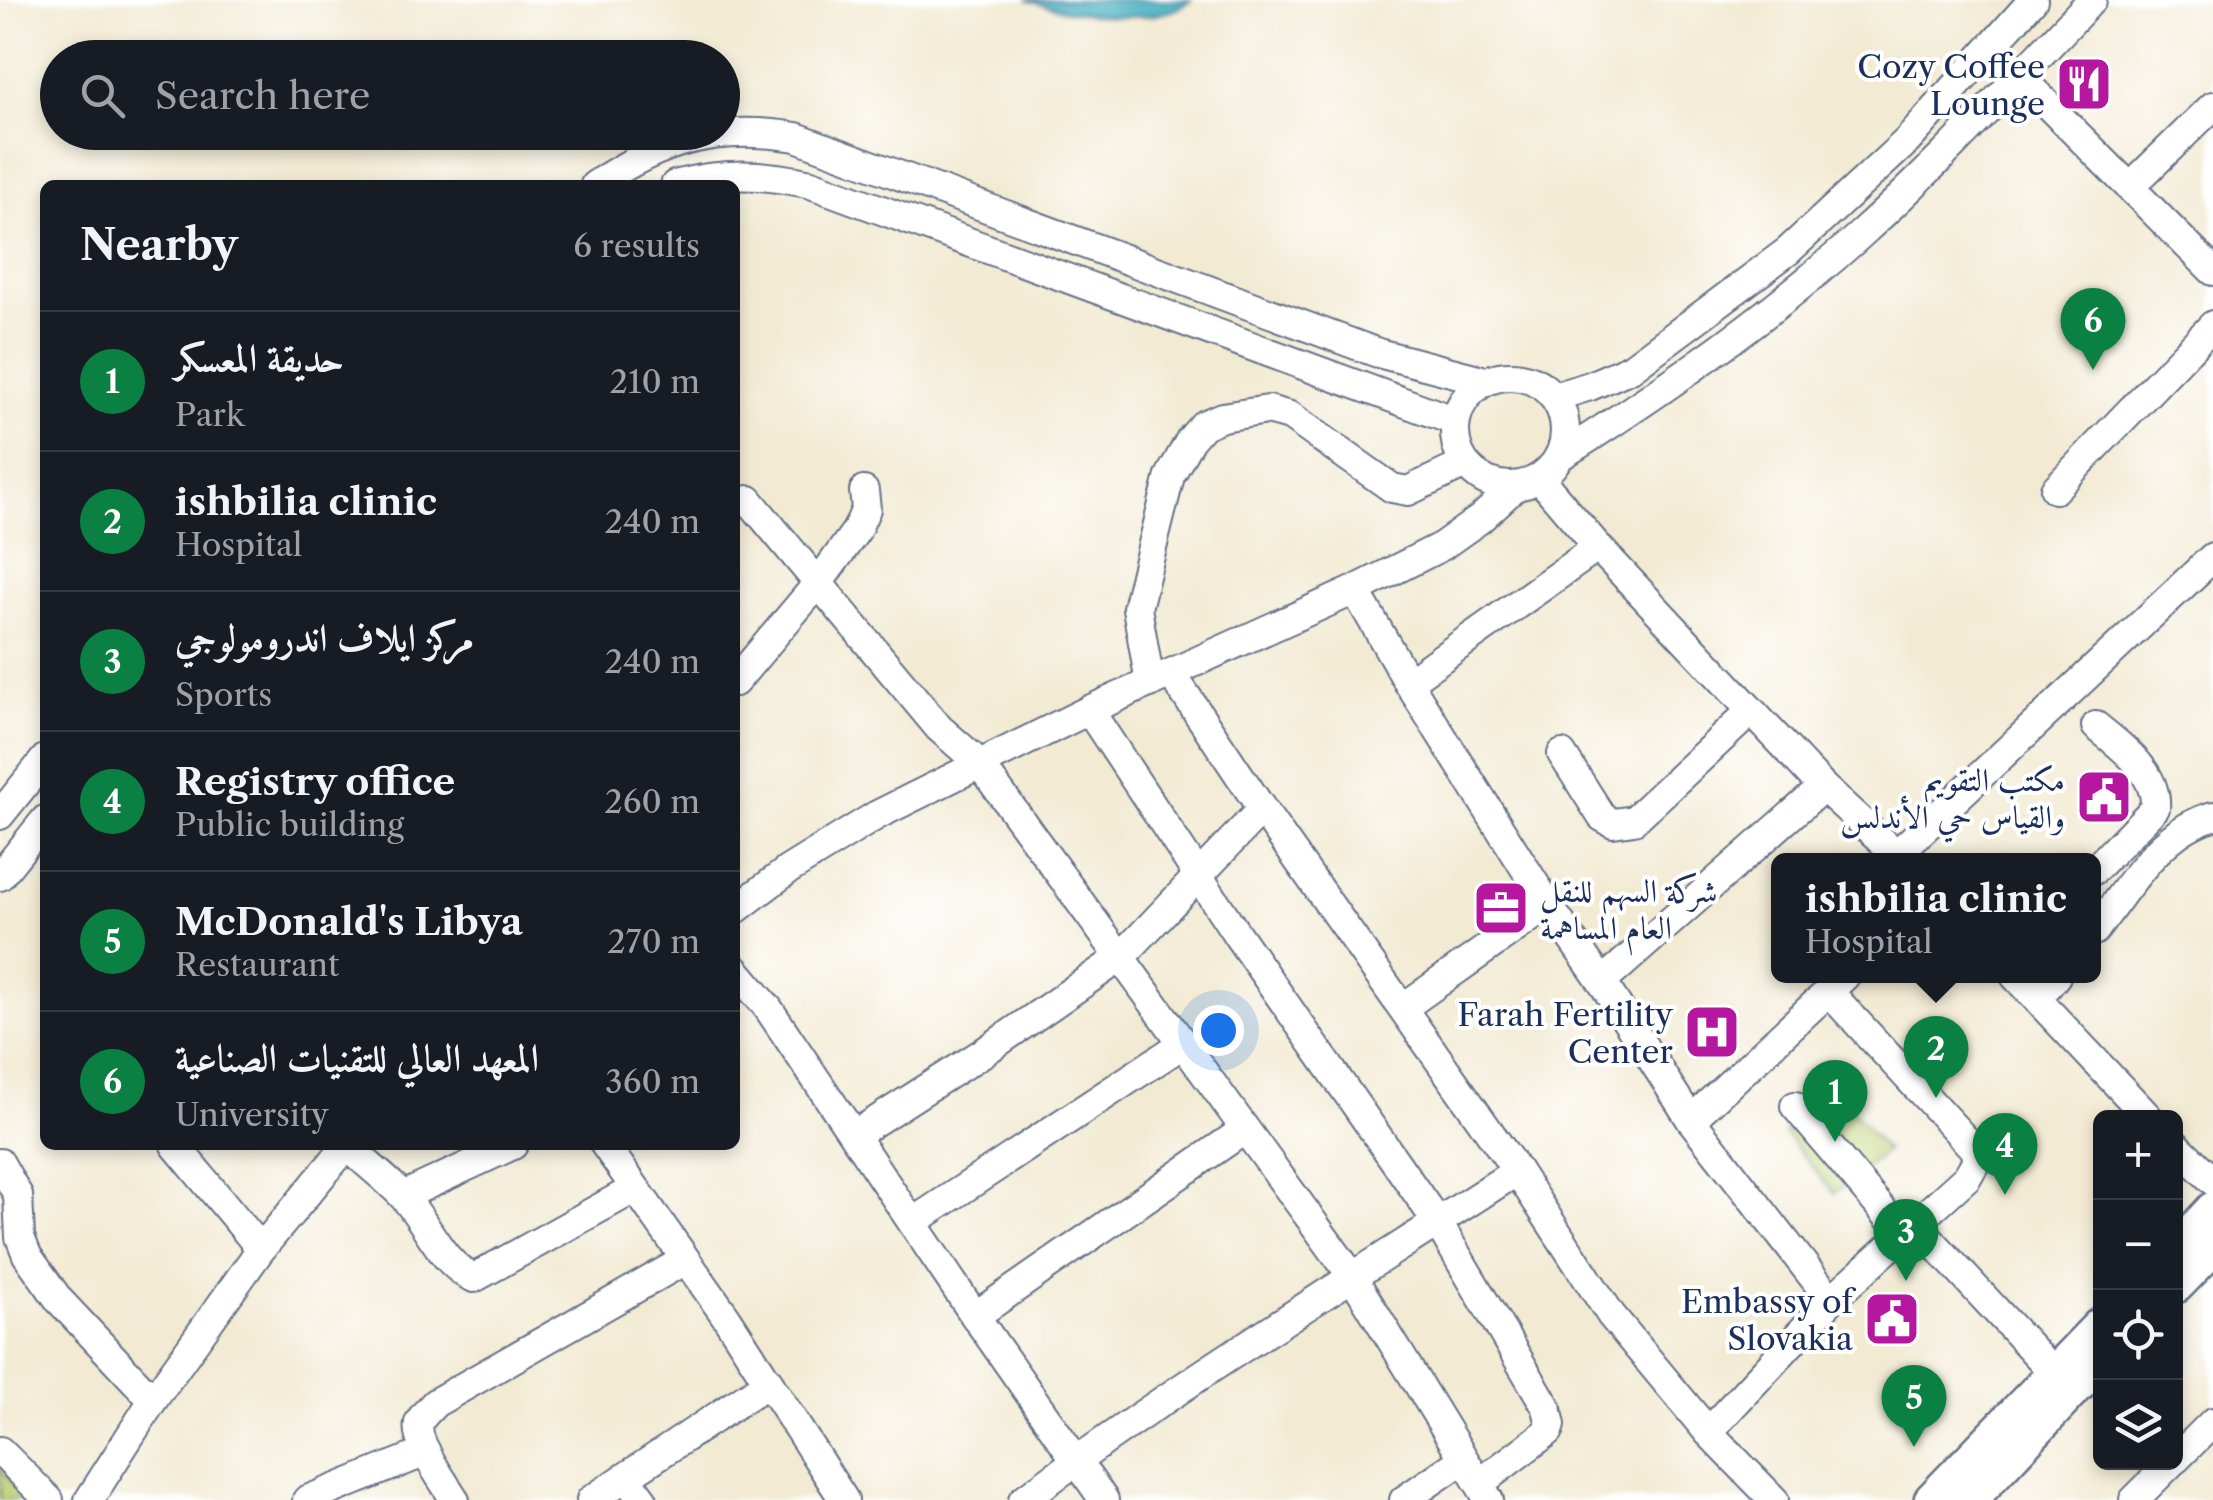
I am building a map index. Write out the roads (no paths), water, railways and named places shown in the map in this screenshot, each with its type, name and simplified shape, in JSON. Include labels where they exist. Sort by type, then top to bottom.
[{"type":"main road","points":[[2183,1242],[2213,1210]]},
{"type":"main road","points":[[2183,1278],[2213,1247]]},
{"type":"main road","points":[[1932,1500],[2093,1333]]},
{"type":"main road","points":[[1969,1500],[2093,1368]]},
{"type":"street","points":[[1554,396],[1631,368],[1788,251],[1907,141],[2033,0]]},
{"type":"street","points":[[740,906],[788,870],[877,815],[1090,710],[1355,590],[1462,534],[1559,457],[1646,401],[1817,272],[1899,200],[2092,0]]},
{"type":"street","points":[[2018,76],[2213,271]]},
{"type":"street","points":[[2130,188],[2213,106]]},
{"type":"street","points":[[740,133],[796,136],[1378,353],[1486,381]]},
{"type":"street","points":[[602,180],[656,150]]},
{"type":"street","points":[[699,180],[753,174],[811,184],[1456,421]]},
{"type":"street","points":[[2055,489],[2213,325]]},
{"type":"street","points":[[1559,457],[1564,445],[1565,420],[1554,396],[1530,379],[1500,376],[1486,381],[1461,405],[1454,436],[1465,464],[1496,485],[1527,482],[1598,546],[1823,787],[1896,853]]},
{"type":"street","points":[[1465,464],[1408,491],[1392,488],[1290,416],[1268,410],[1222,417],[1203,425],[1170,476],[1137,608],[1161,678],[1262,809],[1404,1007],[1611,1315],[1708,1432],[1774,1500]]},
{"type":"street","points":[[740,676],[819,582],[862,521],[866,508],[864,490]]},
{"type":"street","points":[[749,500],[939,728],[979,763],[1352,1276],[1485,1492],[1544,1436],[1551,1425],[1550,1418],[1438,1223],[1198,878],[1090,710]]},
{"type":"street","points":[[1408,682],[1598,546]]},
{"type":"street","points":[[1904,853],[2213,557]]},
{"type":"street","points":[[1355,590],[1548,905],[1690,1120],[1830,1300]]},
{"type":"street","points":[[1562,754],[1602,817],[1613,823],[1634,820],[1752,711]]},
{"type":"street","points":[[2096,726],[2142,768],[2156,802],[2155,808],[2101,863]]},
{"type":"street","points":[[0,815],[40,765]]},
{"type":"street","points":[[1602,982],[1823,787]]},
{"type":"street","points":[[854,1136],[1121,957],[1262,809]]},
{"type":"street","points":[[2101,922],[2163,846],[2190,825],[2213,816]]},
{"type":"street","points":[[0,876],[40,826]]},
{"type":"street","points":[[1404,1007],[1548,905]]},
{"type":"street","points":[[740,976],[768,1008],[1104,1500]]},
{"type":"street","points":[[2022,983],[2141,1110]]},
{"type":"street","points":[[2037,999],[2050,983]]},
{"type":"street","points":[[1690,1120],[1837,984],[1977,1160],[1967,1177],[1830,1300],[1708,1432]]},
{"type":"street","points":[[913,1222],[1184,1044]]},
{"type":"street","points":[[1795,1106],[1908,1227],[2054,1373]]},
{"type":"street","points":[[975,1316],[1244,1130]]},
{"type":"street","points":[[179,1150],[261,1248]]},
{"type":"street","points":[[89,1500],[153,1400],[261,1248],[343,1150]]},
{"type":"street","points":[[352,1150],[403,1196],[445,1252],[474,1278],[634,1188]]},
{"type":"street","points":[[403,1196],[502,1150]]},
{"type":"street","points":[[608,1150],[769,1382],[844,1500]]},
{"type":"street","points":[[2183,1152],[2213,1181]]},
{"type":"street","points":[[0,1162],[18,1194],[20,1237],[28,1255],[59,1300],[153,1400]]},
{"type":"street","points":[[1023,1500],[1352,1276],[1517,1171]]},
{"type":"street","points":[[456,1500],[426,1452],[418,1426],[435,1403],[685,1260]]},
{"type":"street","points":[[591,1500],[634,1489],[769,1382]]},
{"type":"street","points":[[2183,1453],[2211,1427]]},
{"type":"street","points":[[0,1451],[49,1500]]},
{"type":"street","points":[[307,1500],[426,1452]]},
{"type":"street","points":[[1404,1500],[1462,1460]]},
{"type":"street","points":[[2134,1500],[2165,1470]]},
{"type":"water","points":[[1027,0],[1191,0],[1156,15],[1134,17],[1087,14]]},
{"type":"place","name":"Cozy Coffee Lounge","points":[[2084,84]]},
{"type":"place","name":"المعهد العالي للتقنيات الصناعية","points":[[2093,370]]},
{"type":"place","name":"مكتب التقويم والقياس حي الأندلس","points":[[2104,797]]},
{"type":"place","name":"شركة السهم للنقل العام المساهمة","points":[[1501,908]]},
{"type":"place","name":"Farah Fertility Center","points":[[1712,1032]]},
{"type":"place","name":"ishbilia clinic","points":[[1936,1098]]},
{"type":"place","name":"حديقة المعسكر","points":[[1835,1142]]},
{"type":"place","name":"Registry office","points":[[2005,1195]]},
{"type":"place","name":"مركز ايلاف اندرومولوجي","points":[[1906,1281]]},
{"type":"place","name":"Embassy of Slovakia","points":[[1892,1319]]},
{"type":"place","name":"McDonald's Libya","points":[[1914,1447]]}]
